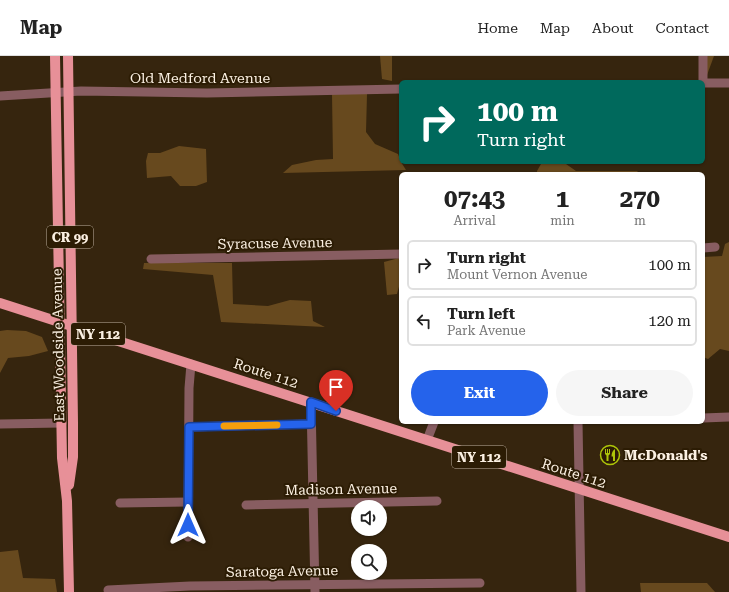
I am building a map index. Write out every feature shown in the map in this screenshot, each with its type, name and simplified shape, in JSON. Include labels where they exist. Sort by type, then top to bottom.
[{"type":"main road","name":"CR 99","points":[[55,56],[56,92]]},
{"type":"main road","name":"CR 99","points":[[68,56],[68,92]]},
{"type":"main road","name":"East Woodside Avenue","points":[[56,92],[62,458],[67,501],[68,592]]},
{"type":"main road","name":"East Woodside Avenue","points":[[67,501],[73,457],[68,92]]},
{"type":"main road","name":"Route 112","points":[[0,303],[729,537]]},
{"type":"street","points":[[702,56],[703,80]]},
{"type":"street","points":[[705,82],[729,82]]},
{"type":"street","name":"Old Medford Avenue","points":[[0,96],[56,92],[207,93],[399,89]]},
{"type":"street","points":[[705,248],[716,247]]},
{"type":"street","name":"Syracuse Avenue","points":[[150,259],[399,254]]},
{"type":"street","points":[[188,537],[189,388],[191,364]]},
{"type":"street","points":[[311,402],[315,588]]},
{"type":"street","points":[[705,418],[729,417]]},
{"type":"street","points":[[0,424],[62,423]]},
{"type":"street","points":[[189,427],[311,424]]},
{"type":"street","points":[[428,440],[433,424]]},
{"type":"street","points":[[578,424],[581,592]]},
{"type":"street","name":"Madison Avenue","points":[[246,505],[437,501]]},
{"type":"street","points":[[120,503],[188,502]]},
{"type":"street","name":"Saratoga Avenue","points":[[108,590],[315,588],[480,583]]},
{"type":"shaded area","points":[[380,56],[392,56],[392,81],[382,79]]},
{"type":"shaded area","points":[[707,56],[714,56],[707,75]]},
{"type":"shaded area","points":[[332,94],[367,94],[366,132],[375,144],[398,154],[399,164],[402,164],[406,170],[283,173],[292,165],[316,160],[333,159]]},
{"type":"shaded area","points":[[179,146],[206,149],[207,182],[196,186],[180,186],[171,176],[147,178],[146,161],[148,153],[160,153]]},
{"type":"shaded area","points":[[541,164],[566,164],[576,171],[638,172],[537,172]]},
{"type":"shaded area","points":[[729,242],[729,351],[720,349],[708,359],[705,358],[705,257],[722,256],[725,244]]},
{"type":"shaded area","points":[[399,258],[399,286],[397,294],[387,295],[384,262]]},
{"type":"shaded area","points":[[144,263],[232,263],[233,304],[268,306],[290,300],[311,301],[313,321],[325,327],[221,322],[213,275],[143,269]]},
{"type":"shaded area","points":[[0,331],[26,331],[42,337],[48,351],[29,356],[8,358],[0,373]]},
{"type":"shaded area","points":[[18,550],[23,578],[55,579],[57,592],[0,592],[0,552]]},
{"type":"shaded area","points":[[640,583],[707,583],[715,592],[641,592]]},
{"type":"slow traffic","points":[[224,426],[277,425]]},
{"type":"place","name":"McDonald's","points":[[610,455]]},
{"type":"route","points":[[188,525],[189,427],[311,424],[311,402],[336,411]]}]
